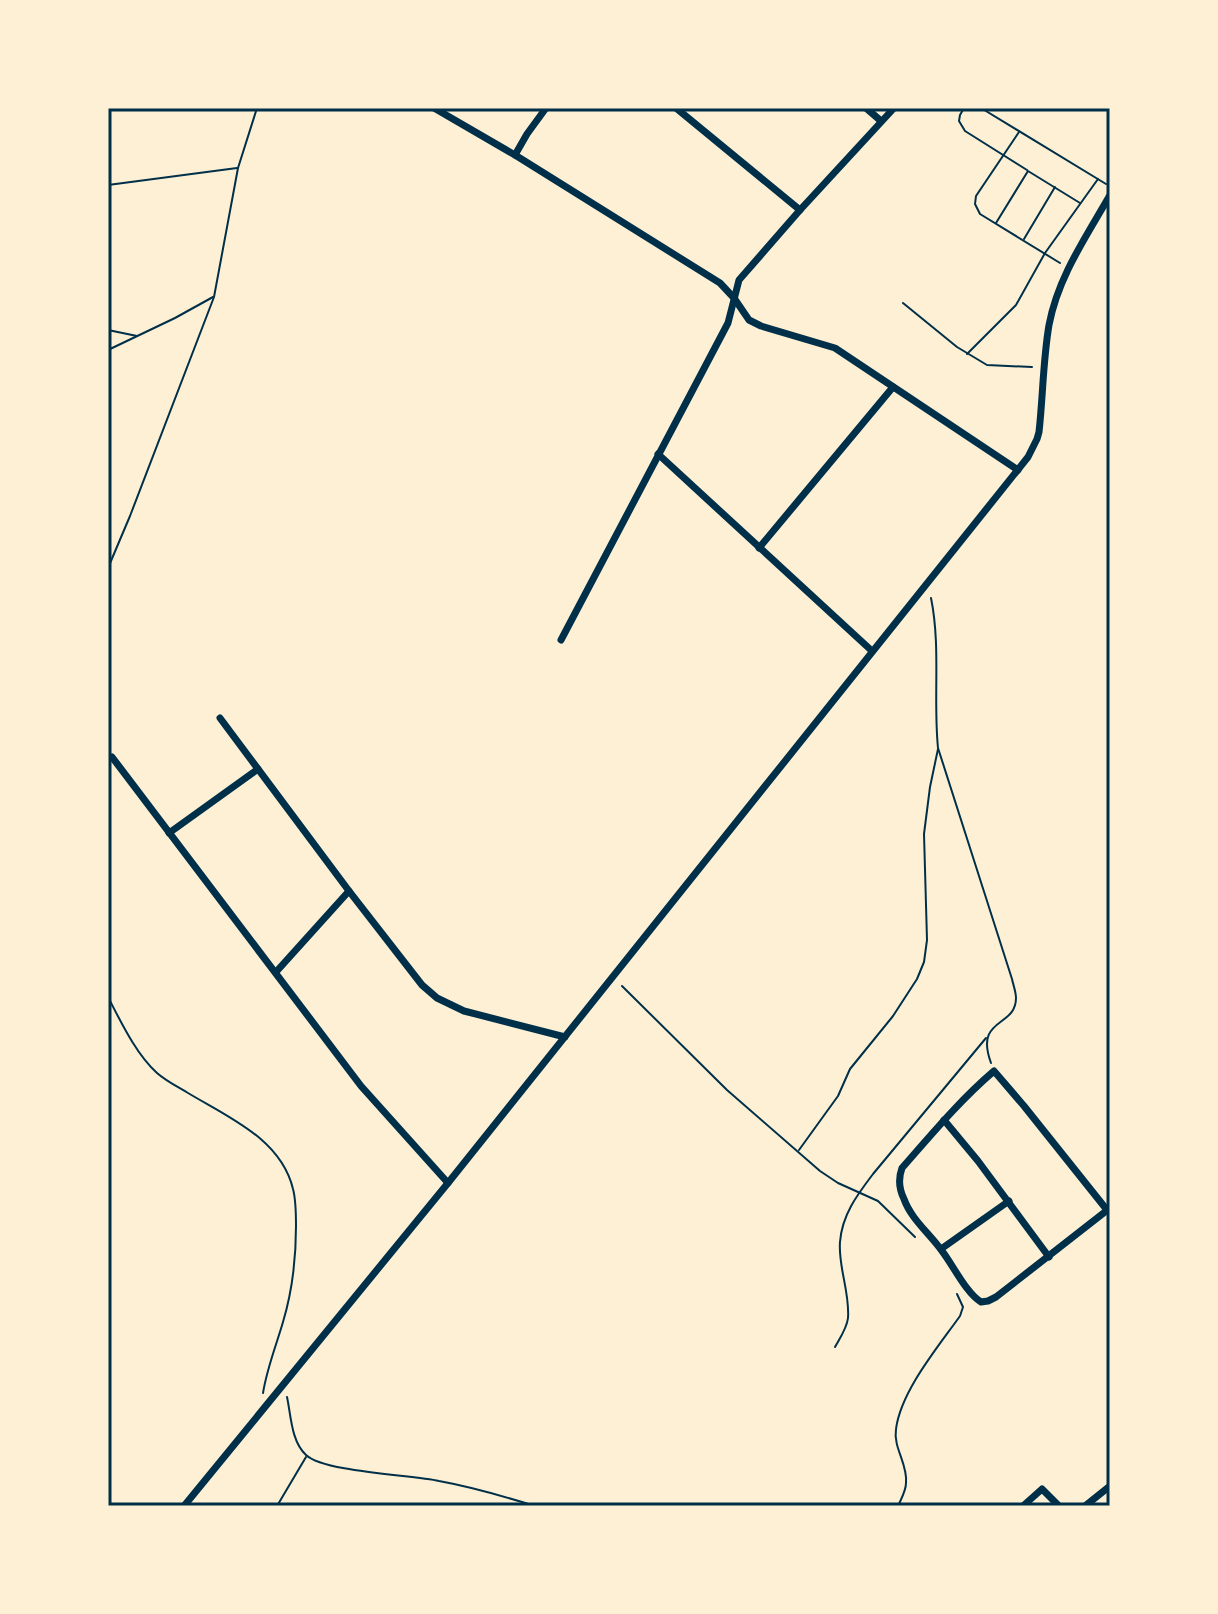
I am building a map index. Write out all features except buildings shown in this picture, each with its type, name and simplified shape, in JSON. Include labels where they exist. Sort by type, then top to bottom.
[{"type":"street","points":[[434,108],[720,283],[749,320],[835,348],[1018,470]]},
{"type":"street","points":[[515,155],[546,108]]},
{"type":"street","points":[[676,108],[800,210]]},
{"type":"street","points":[[866,108],[881,121]]},
{"type":"street","points":[[561,640],[728,323],[739,280],[894,108]]},
{"type":"street","points":[[184,1506],[448,1183],[1018,470],[1037,439],[1050,324],[1058,294],[1068,268],[1110,195]]},
{"type":"street","points":[[759,548],[893,387]]},
{"type":"street","points":[[658,454],[872,651]]},
{"type":"street","points":[[220,718],[422,985],[437,998],[464,1011],[565,1037]]},
{"type":"street","points":[[112,757],[361,1086],[448,1183]]},
{"type":"street","points":[[169,833],[258,769]]},
{"type":"street","points":[[276,972],[349,891]]},
{"type":"street","points":[[994,1071],[1109,1209],[996,1297],[981,1302],[910,1211],[899,1184],[902,1168],[944,1120],[994,1071]]},
{"type":"street","points":[[944,1120],[1049,1257]]},
{"type":"street","points":[[941,1249],[1009,1201]]},
{"type":"street","points":[[1085,1506],[1110,1486]]},
{"type":"street","points":[[1023,1506],[1042,1489],[1059,1506]]},
{"type":"path","points":[[108,568],[214,297],[238,168],[257,108]]},
{"type":"path","points":[[964,108],[960,115],[961,126],[1003,156],[1081,203]]},
{"type":"path","points":[[981,108],[1110,187]]},
{"type":"path","points":[[1019,132],[976,196],[975,204],[980,214],[1068,268]]},
{"type":"path","points":[[108,185],[238,168]]},
{"type":"path","points":[[995,224],[1028,171]]},
{"type":"path","points":[[967,354],[1016,305],[1045,253],[1098,179]]},
{"type":"path","points":[[1023,240],[1055,187]]},
{"type":"path","points":[[108,350],[214,297]]},
{"type":"path","points":[[903,303],[967,354],[987,365],[1045,367]]},
{"type":"path","points":[[108,330],[138,336]]},
{"type":"path","points":[[835,1347],[848,1319],[840,1243],[846,1214],[859,1192],[1013,1008],[1016,999],[938,748],[935,719],[936,624],[926,583]]},
{"type":"path","points":[[798,1152],[838,1096],[850,1069],[893,1016],[924,962],[927,940],[924,834],[938,748]]},
{"type":"path","points":[[612,976],[727,1090],[798,1152],[838,1183],[878,1201],[917,1240]]},
{"type":"path","points":[[108,997],[120,1021],[158,1074],[264,1141],[285,1167],[294,1190],[296,1226],[289,1299],[269,1364],[260,1414]]},
{"type":"path","points":[[986,1037],[994,1071]]},
{"type":"path","points":[[898,1506],[907,1478],[895,1432],[900,1409],[960,1316],[963,1307],[954,1289]]},
{"type":"path","points":[[285,1383],[297,1444],[306,1456],[317,1462],[435,1480],[488,1491],[535,1506]]},
{"type":"path","points":[[277,1506],[306,1456]]}]
